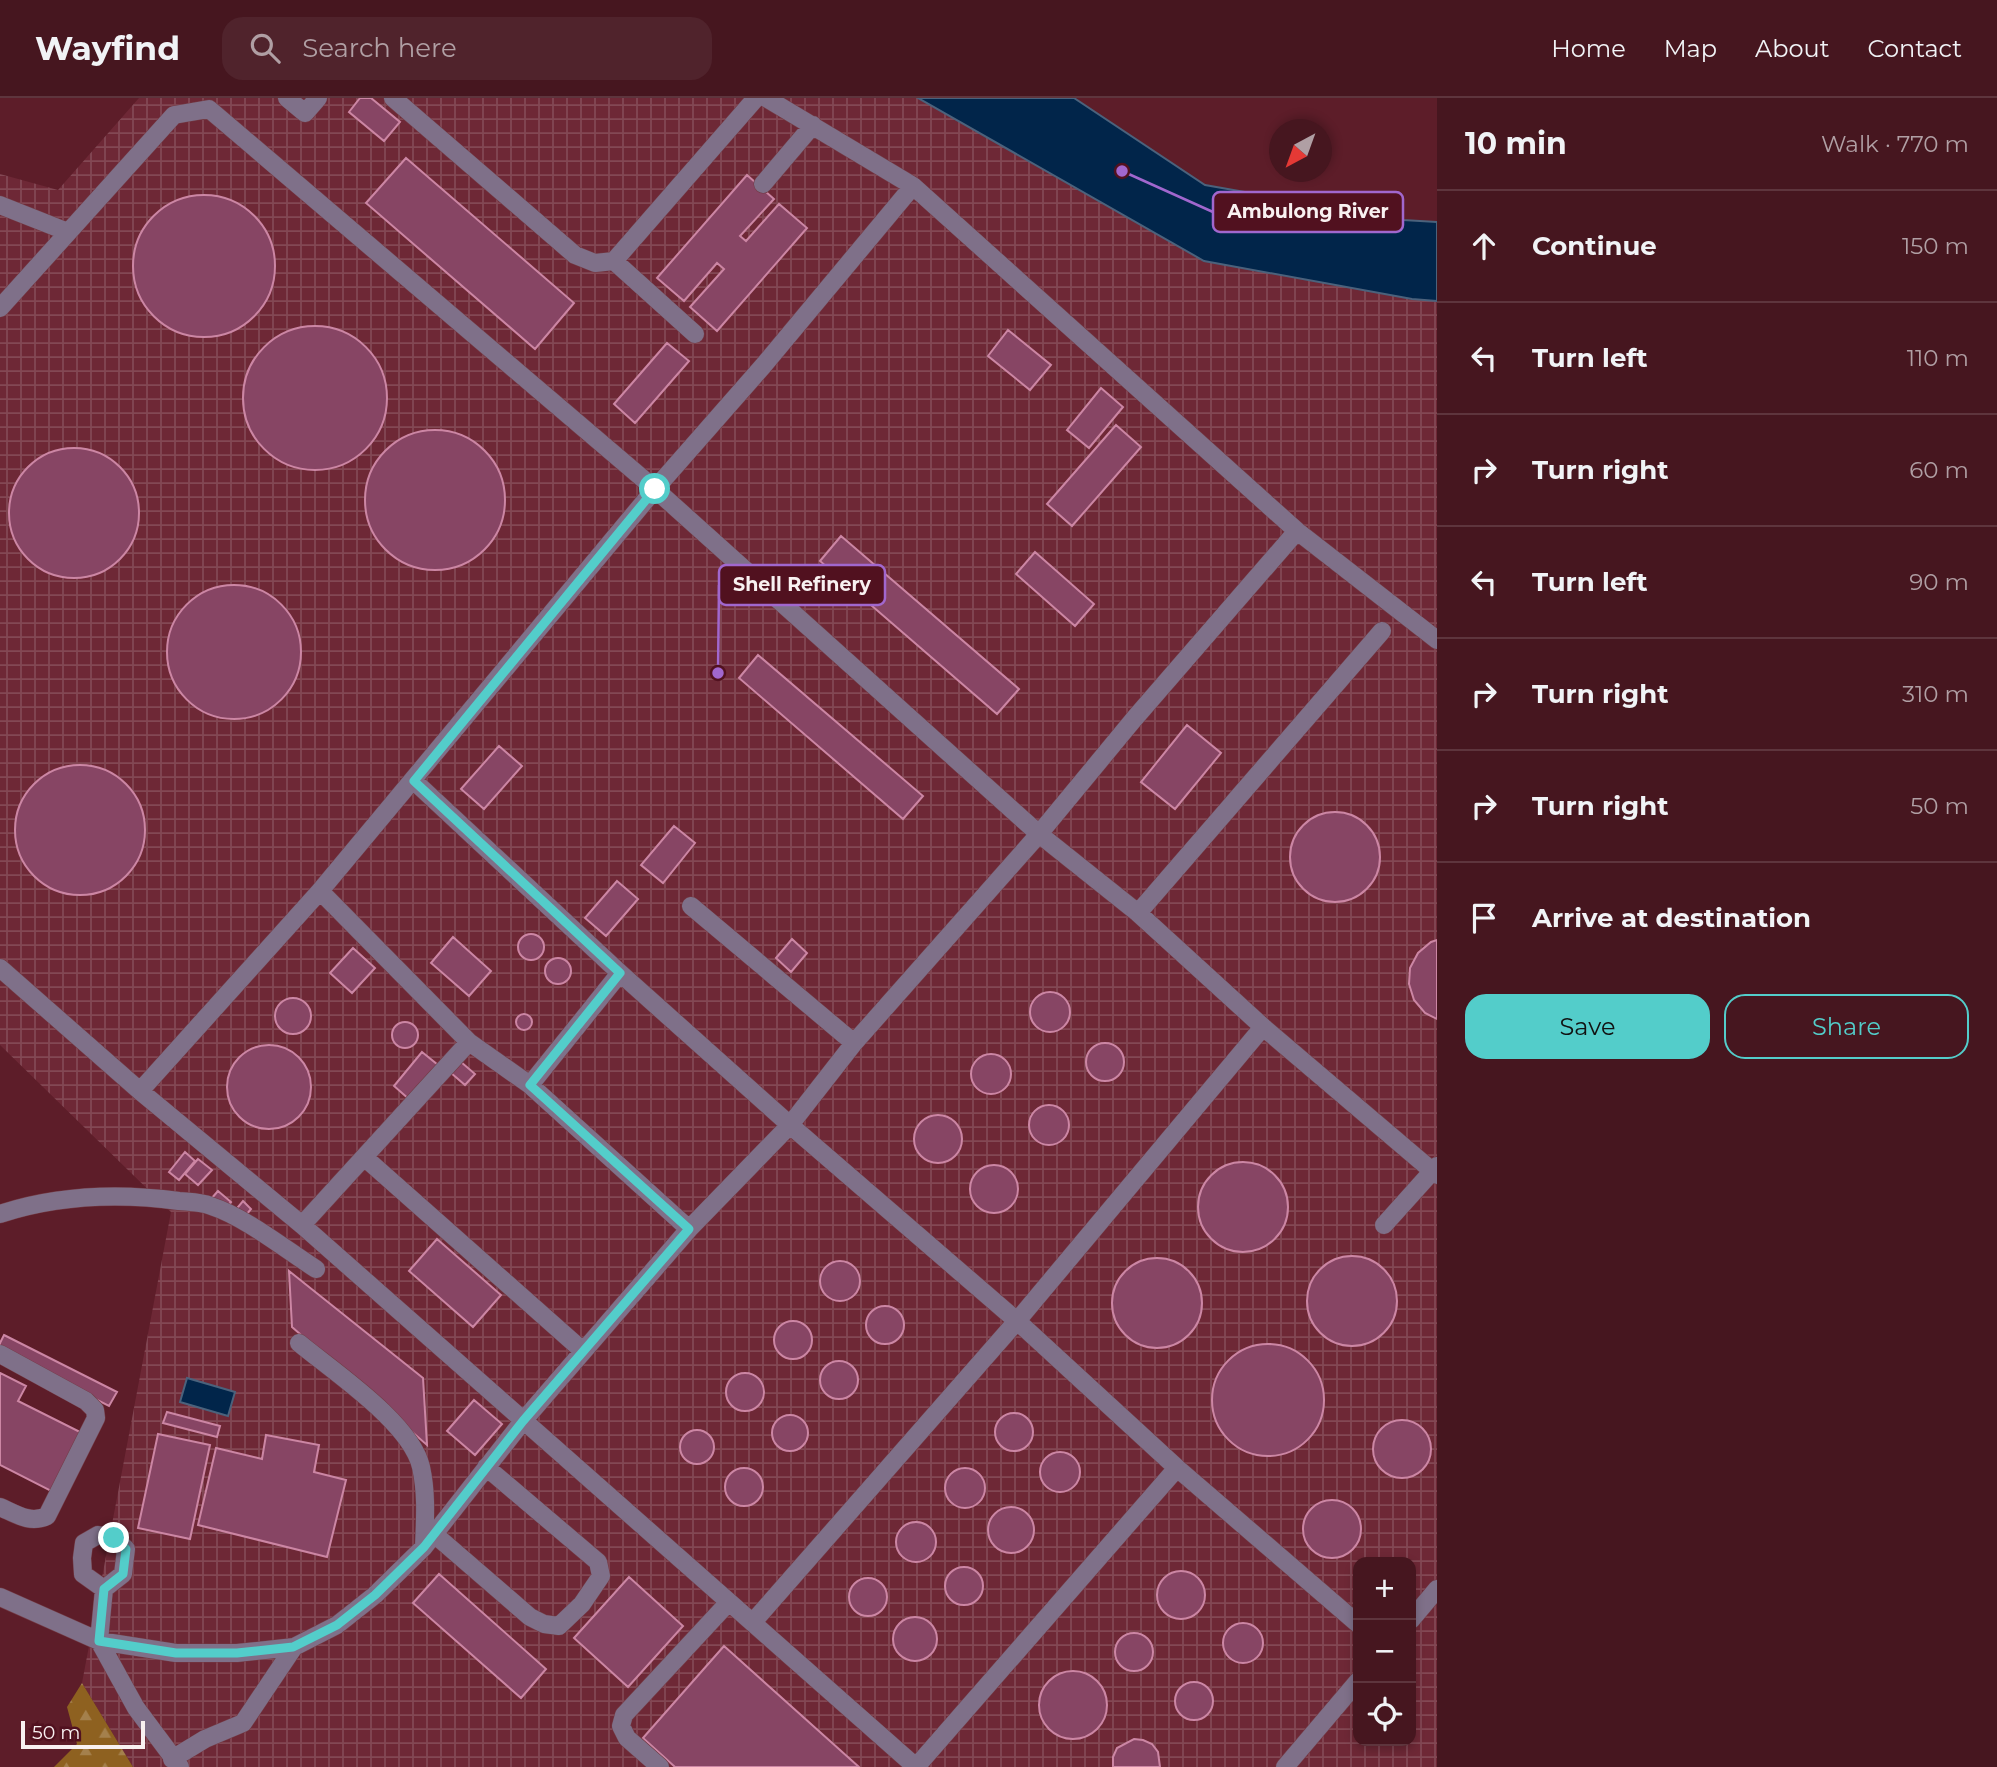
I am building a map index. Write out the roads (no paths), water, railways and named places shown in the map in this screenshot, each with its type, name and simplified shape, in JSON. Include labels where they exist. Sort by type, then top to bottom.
[{"type":"lane","points":[[287,98],[305,113],[318,98]]},
{"type":"lane","points":[[405,102],[575,256],[595,263],[614,261],[756,98]]},
{"type":"lane","points":[[766,98],[913,186],[1297,531],[1437,640]]},
{"type":"lane","points":[[0,308],[174,115],[209,109],[655,489],[1039,834],[1138,913],[1263,1027],[1435,1170],[1384,1225]]},
{"type":"lane","points":[[763,184],[813,125]]},
{"type":"lane","points":[[140,1091],[320,891],[414,781],[655,489],[763,366],[913,186]]},
{"type":"lane","points":[[0,205],[68,232]]},
{"type":"lane","points":[[614,261],[695,334]]},
{"type":"lane","points":[[0,1597],[99,1641],[176,1653],[237,1653],[293,1647],[337,1625],[375,1595],[429,1541],[523,1421],[689,1229],[790,1125],[854,1043],[1039,834],[1134,719],[1297,531]]},
{"type":"lane","points":[[1138,913],[1382,631]]},
{"type":"lane","points":[[414,781],[620,973],[790,1125],[1017,1321],[1177,1468],[1353,1620]]},
{"type":"lane","points":[[320,891],[469,1042],[530,1085],[689,1229]]},
{"type":"lane","points":[[691,906],[854,1043]]},
{"type":"lane","points":[[0,968],[140,1091],[302,1225],[916,1767],[1177,1468]]},
{"type":"lane","points":[[530,1085],[620,973]]},
{"type":"lane","points":[[753,1622],[1017,1321],[1263,1027]]},
{"type":"lane","points":[[302,1225],[469,1042]]},
{"type":"lane","points":[[364,1157],[583,1351]]},
{"type":"lane","points":[[0,1214],[27,1205],[82,1197],[154,1198],[209,1205],[230,1215],[316,1269]]},
{"type":"lane","points":[[299,1343],[388,1416],[411,1443],[421,1464],[429,1541],[530,1617],[544,1625],[559,1626],[582,1604],[601,1576],[598,1562],[486,1467]]},
{"type":"lane","points":[[0,1354],[86,1401],[95,1410],[96,1418],[47,1516],[28,1520],[0,1507]]},
{"type":"lane","points":[[104,1589],[99,1641],[136,1708],[176,1763],[205,1739],[243,1723],[293,1647]]},
{"type":"lane","points":[[1416,1614],[1437,1589]]},
{"type":"lane","points":[[660,1767],[627,1738],[621,1726],[624,1716],[728,1602]]},
{"type":"lane","points":[[1285,1767],[1356,1683]]},
{"type":"water","points":[[918,98],[1074,98],[1205,185],[1403,220],[1437,222],[1437,301],[1412,299],[1204,261]]},
{"type":"water","points":[[187,1378],[235,1392],[228,1416],[180,1402]]},
{"type":"place","name":"Ambulong River","points":[[1122,171]]},
{"type":"place","name":"Shell Refinery","points":[[718,673]]}]
